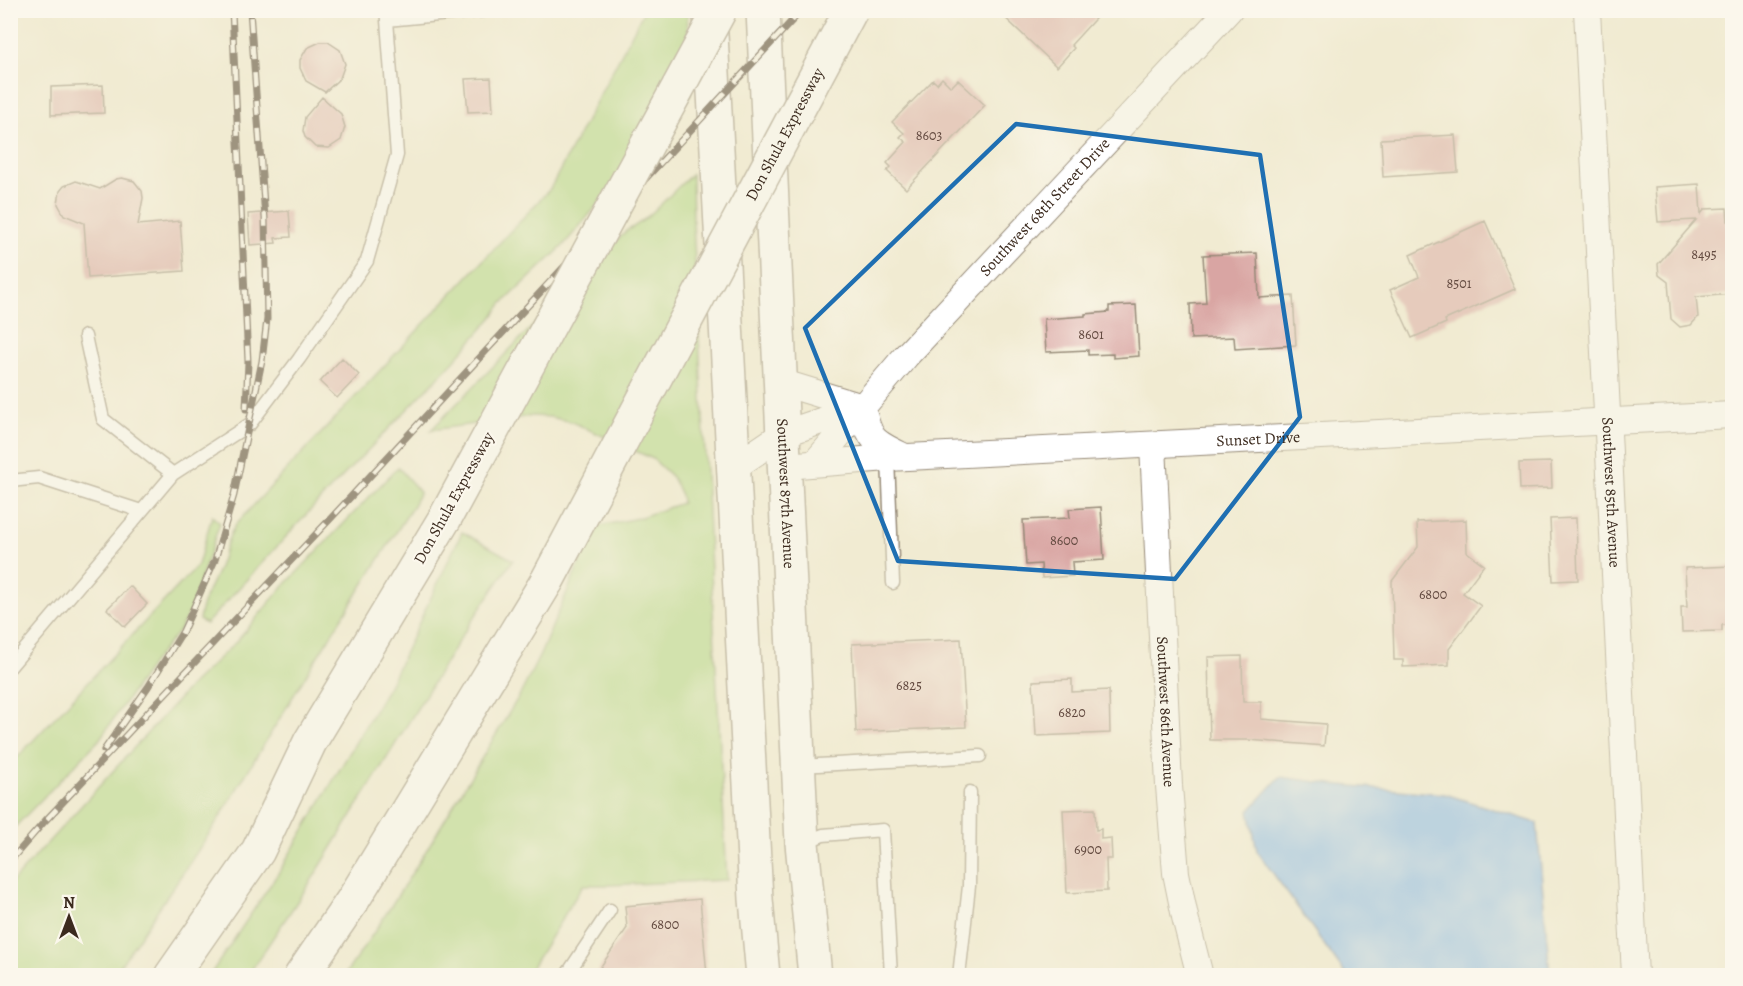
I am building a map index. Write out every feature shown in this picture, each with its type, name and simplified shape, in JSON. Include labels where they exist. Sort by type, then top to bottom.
[{"type":"main road","points":[[710,10],[756,898],[763,975]]},
{"type":"main road","name":"Don Shula Expressway","points":[[171,975],[258,851],[310,742],[444,518],[720,10]]},
{"type":"main road","name":"Southwest 87th Avenue","points":[[763,10],[780,382],[794,454],[798,766],[802,843],[815,975]]},
{"type":"main road","name":"Don Shula Expressway","points":[[301,975],[353,900],[547,581],[851,10]]},
{"type":"main road","points":[[733,468],[794,454]]},
{"type":"main road","points":[[756,898],[768,875],[783,857],[802,843]]},
{"type":"street","name":"Southwest 68th Street Drive","points":[[794,454],[862,407],[906,356],[1229,10]]},
{"type":"street","name":"Southwest 85th Avenue","points":[[1587,10],[1635,975]]},
{"type":"street","points":[[780,382],[862,407]]},
{"type":"street","points":[[794,454],[862,407]]},
{"type":"street","points":[[862,407],[868,431],[873,439],[897,457]]},
{"type":"street","name":"Sunset Drive","points":[[794,454],[897,457],[1732,415]]},
{"type":"street","name":"Southwest 86th Avenue","points":[[1153,445],[1169,786],[1175,865],[1180,896],[1200,975]]},
{"type":"lane","points":[[10,667],[173,474],[250,424],[299,359],[367,261],[397,155],[387,15],[490,10]]},
{"type":"lane","points":[[85,336],[103,419],[173,474]]},
{"type":"lane","points":[[893,583],[897,457]]},
{"type":"lane","points":[[10,481],[39,478],[141,511]]},
{"type":"lane","points":[[798,766],[980,756]]},
{"type":"lane","points":[[959,975],[969,886],[970,792]]},
{"type":"lane","points":[[802,843],[823,835],[883,831],[891,975]]},
{"type":"lane","points":[[566,975],[610,910]]},
{"type":"highlighted area","points":[[1016,124],[1260,155],[1300,417],[1175,579],[898,561],[805,328]]},
{"type":"green space","points":[[644,11],[687,11],[691,95],[562,247],[502,304],[452,363],[317,503],[206,624],[199,620],[204,600],[236,524],[550,189]]},
{"type":"green space","points":[[692,174],[727,880],[583,885],[527,975],[344,976],[424,854],[521,693],[540,655],[595,527],[638,518],[682,503],[681,495],[672,477],[653,459],[572,422],[532,416],[431,430],[626,231],[652,212]]},
{"type":"green space","points":[[398,467],[420,492],[411,509],[215,825],[114,975],[11,975],[11,883],[194,682],[237,641],[280,590]]},
{"type":"green space","points":[[212,516],[220,523],[189,613],[178,632],[153,662],[99,740],[11,831],[11,764],[198,565]]},
{"type":"green space","points":[[462,532],[513,560],[461,637],[315,875],[248,975],[210,975],[279,872],[389,686]]},
{"type":"water","points":[[1280,777],[1340,785],[1445,794],[1537,823],[1550,975],[1346,975],[1257,851],[1249,811]]},
{"type":"building","points":[[997,10],[1103,10],[1071,45],[1074,48],[1057,67]]},
{"type":"building","points":[[320,42],[328,42],[340,50],[345,64],[340,78],[325,92],[306,81],[300,68],[300,60],[307,48]]},
{"type":"building","points":[[491,78],[493,111],[468,112],[465,79]]},
{"type":"building","points":[[942,78],[951,87],[958,80],[985,105],[906,189],[887,171],[891,167],[887,163],[906,142],[900,137],[904,133],[892,122],[933,80],[937,84]]},
{"type":"building","points":[[103,85],[104,113],[51,115],[51,87]]},
{"type":"building","points":[[322,97],[341,114],[345,127],[341,140],[329,148],[315,147],[305,137],[303,131],[305,117]]},
{"type":"building","points":[[1455,135],[1458,172],[1383,177],[1381,139]]},
{"type":"building","points":[[122,178],[134,181],[142,191],[143,198],[138,225],[180,221],[184,271],[88,278],[84,223],[64,215],[58,204],[60,191],[64,186],[76,181],[100,189]]},
{"type":"building","points":[[1699,184],[1701,214],[1705,209],[1727,208],[1728,221],[1732,220],[1732,294],[1696,297],[1698,317],[1691,325],[1680,327],[1671,319],[1668,282],[1659,275],[1658,264],[1696,220],[1658,222],[1655,187]]},
{"type":"building","points":[[289,211],[291,237],[275,238],[276,243],[250,245],[248,214]]},
{"type":"building","points":[[1485,221],[1515,289],[1445,320],[1446,323],[1412,338],[1390,290],[1419,277],[1410,255]]},
{"type":"building","points":[[1257,253],[1259,298],[1293,296],[1296,345],[1235,349],[1234,337],[1191,339],[1190,304],[1206,303],[1203,255]]},
{"type":"building","points":[[1136,305],[1139,356],[1113,358],[1113,354],[1088,355],[1088,350],[1046,352],[1044,319],[1085,316],[1085,314],[1109,312],[1109,306]]},
{"type":"building","points":[[342,358],[359,375],[337,398],[320,382]]},
{"type":"building","points":[[1551,462],[1552,488],[1520,489],[1519,463]]},
{"type":"building","points":[[1101,507],[1104,560],[1072,562],[1073,576],[1042,578],[1041,564],[1026,565],[1023,520],[1070,518],[1069,509]]},
{"type":"building","points":[[1576,518],[1578,580],[1553,581],[1550,519]]},
{"type":"building","points":[[1466,520],[1467,552],[1484,565],[1463,593],[1481,606],[1449,649],[1449,665],[1403,667],[1403,660],[1394,660],[1392,581],[1418,547],[1417,522]]},
{"type":"building","points":[[1732,566],[1732,624],[1722,625],[1722,631],[1682,632],[1681,607],[1687,607],[1685,568]]},
{"type":"building","points":[[130,586],[147,604],[125,627],[107,609]]},
{"type":"building","points":[[961,639],[966,727],[856,732],[852,644]]},
{"type":"building","points":[[1242,656],[1243,702],[1261,702],[1261,719],[1326,724],[1324,746],[1249,740],[1210,740],[1208,657]]},
{"type":"building","points":[[1072,679],[1072,692],[1109,690],[1110,733],[1036,736],[1033,681]]},
{"type":"building","points":[[1095,809],[1096,830],[1101,829],[1101,839],[1111,838],[1112,859],[1106,859],[1107,891],[1067,893],[1063,810]]},
{"type":"building","points":[[700,899],[707,975],[595,975],[627,928],[625,906]]},
{"type":"railway","points":[[232,10],[248,362],[246,409]]},
{"type":"railway","points":[[104,750],[148,687],[183,631],[215,560],[234,495],[262,361],[267,319],[265,218],[250,10]]},
{"type":"railway","points":[[10,861],[802,10]]}]
